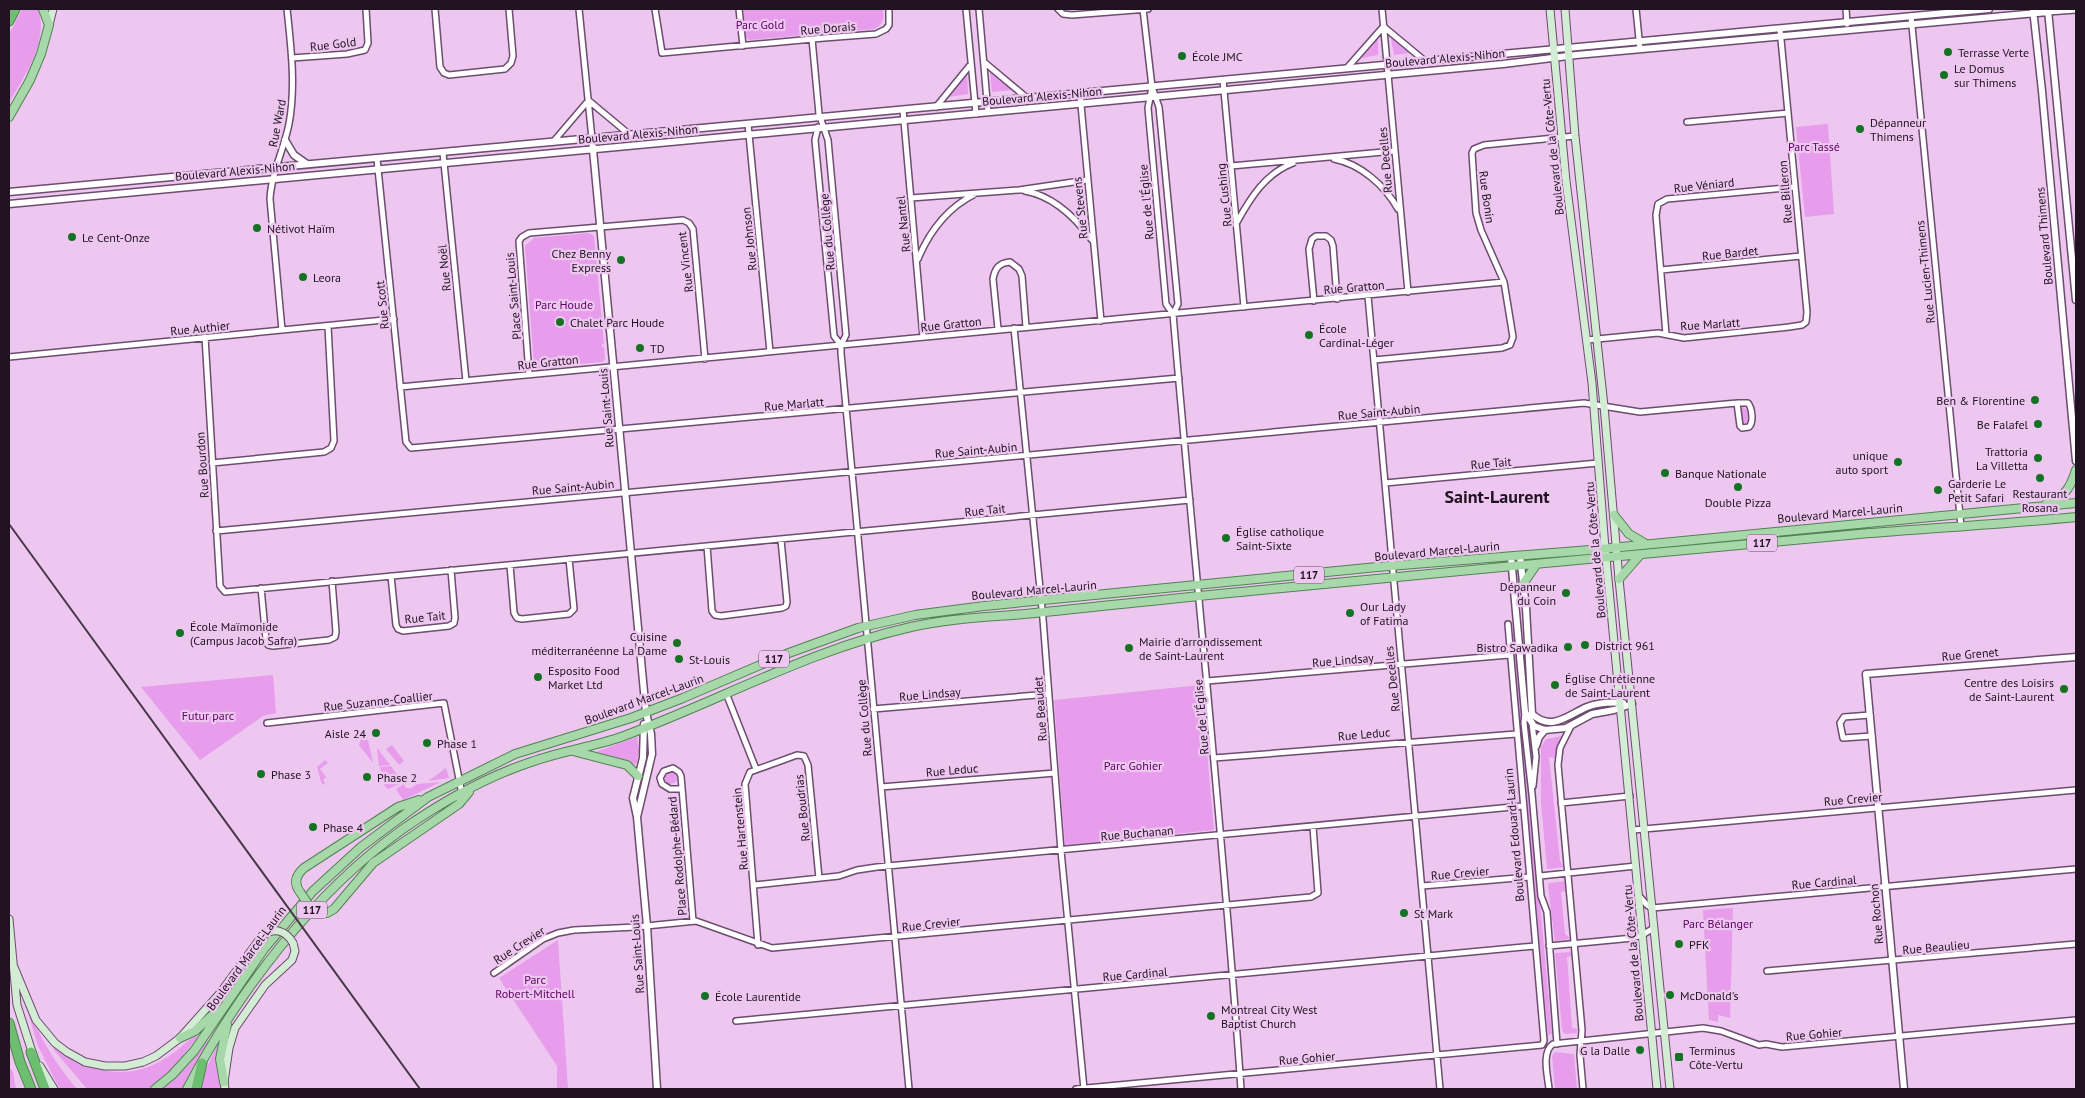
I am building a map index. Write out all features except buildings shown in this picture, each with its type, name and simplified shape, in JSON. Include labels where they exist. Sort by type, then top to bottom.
[{"type":"highway","points":[[9,21],[15,9]]},
{"type":"highway","points":[[9,1022],[20,1062],[31,1089]]},
{"type":"highway","points":[[31,1052],[45,1089]]},
{"type":"highway","points":[[196,1089],[202,1063]]},
{"type":"main road","points":[[43,9],[48,25]]},
{"type":"main road","points":[[9,117],[36,67],[53,9]]},
{"type":"main road","name":"Boulevard de la Côte-Vertu","points":[[1550,9],[1561,137],[1594,404],[1605,548],[1657,1089]]},
{"type":"main road","name":"Boulevard de la Côte-Vertu","points":[[1565,9],[1575,136],[1604,406],[1619,579],[1670,1089]]},
{"type":"main road","points":[[2031,507],[2062,496],[2071,486],[2076,470]]},
{"type":"main road","name":"Boulevard Marcel-Laurin","points":[[155,1089],[187,1059],[280,929],[317,887],[361,847],[428,797],[515,754],[600,729],[646,713],[786,654],[866,626],[938,611],[1040,600],[1391,566],[1511,557],[1959,513],[2076,504]]},
{"type":"main road","points":[[1614,515],[1629,534],[1646,544]]},
{"type":"main road","name":"Boulevard Marcel-Laurin","points":[[186,1089],[214,1040],[281,946],[333,888],[391,838],[434,809],[472,788],[532,761],[611,740],[646,727],[807,658],[867,639],[939,622],[1606,558],[2076,517]]},
{"type":"main road","points":[[1619,579],[1640,555]]},
{"type":"main road","points":[[1523,584],[1536,565]]},
{"type":"main road","points":[[571,751],[627,765],[638,776]]},
{"type":"main road","points":[[428,797],[398,808],[304,868],[296,881],[300,892],[310,907],[320,913],[326,913],[334,909],[373,863],[459,804],[472,788]]},
{"type":"main road","points":[[9,919],[17,1005],[31,1052],[54,1089]]},
{"type":"main road","points":[[14,967],[34,1016],[41,1027],[60,1047],[81,1060],[105,1066],[131,1065],[156,1056],[180,1038],[221,992],[262,936],[270,931],[280,930],[288,935],[293,943],[295,951],[292,960],[265,985],[235,1028],[229,1048],[224,1086]]},
{"type":"main road","points":[[180,1038],[195,1031],[225,1004]]},
{"type":"main road","points":[[224,1086],[220,1059],[228,1020]]},
{"type":"street","name":"Rue Ward","points":[[282,330],[270,203],[273,179],[285,140],[291,104],[292,58],[287,9]]},
{"type":"street","name":"Rue Gold","points":[[292,58],[347,54],[365,50],[368,43],[366,9]]},
{"type":"street","points":[[434,9],[440,67],[444,73],[449,75],[505,69],[511,64],[513,56],[508,9]]},
{"type":"street","name":"Rue Saint-Louis","points":[[578,9],[646,713],[643,758],[633,798],[637,817],[648,926],[657,1089]]},
{"type":"street","name":"Rue Dorais","points":[[655,9],[662,53],[876,34],[886,29],[889,24],[889,9]]},
{"type":"street","points":[[739,9],[743,46]]},
{"type":"street","points":[[966,9],[976,114]]},
{"type":"street","points":[[979,9],[988,112]]},
{"type":"street","name":"Rue de l'Église","points":[[1143,9],[1153,97],[1159,107],[1178,304],[1173,314]]},
{"type":"street","points":[[1059,10],[1072,15],[1148,9]]},
{"type":"street","name":"Rue Decelles","points":[[1382,9],[1408,292]]},
{"type":"street","points":[[1636,9],[1640,50]]},
{"type":"street","points":[[1846,9],[1848,30]]},
{"type":"street","name":"Boulevard Alexis-Nihon","points":[[9,192],[1388,64],[1554,50],[1569,52],[1640,50],[1847,22],[1989,9]]},
{"type":"street","name":"Boulevard Thimens","points":[[2048,10],[2076,300]]},
{"type":"street","name":"Boulevard Alexis-Nihon","points":[[9,204],[1388,75],[1554,58],[1569,52],[1639,42],[1780,32],[1848,30],[2033,11],[2076,10]]},
{"type":"street","name":"Boulevard Thimens","points":[[2033,11],[2076,461]]},
{"type":"street","name":"Rue Lucien-Thimens","points":[[1911,16],[1960,526]]},
{"type":"street","points":[[1348,68],[1384,26],[1424,61]]},
{"type":"street","name":"Rue Billeron","points":[[1780,32],[1808,315],[1805,323]]},
{"type":"street","name":"Rue du Collège","points":[[812,39],[820,118],[820,128],[815,140],[834,336],[841,345]]},
{"type":"street","points":[[984,62],[1027,98]]},
{"type":"street","points":[[936,107],[971,63]]},
{"type":"street","name":"Rue Cushing","points":[[1223,80],[1244,308]]},
{"type":"street","name":"Rue Stevens","points":[[1080,94],[1101,321]]},
{"type":"street","name":"Rue de l'Église","points":[[1153,97],[1148,108],[1166,304],[1173,314],[1185,440],[1222,835],[1234,975],[1241,1089]]},
{"type":"street","points":[[553,142],[588,100],[630,135]]},
{"type":"street","name":"Rue Nantel","points":[[903,110],[923,337]]},
{"type":"street","points":[[1687,122],[1788,113]]},
{"type":"street","name":"Rue Johnson","points":[[748,124],[770,352]]},
{"type":"street","name":"Rue du Collège","points":[[820,128],[828,140],[846,335],[841,345],[909,1089]]},
{"type":"street","name":"Rue Bonin","points":[[1374,360],[1502,348],[1510,345],[1512,337],[1504,282],[1478,222],[1472,153],[1474,148],[1484,145],[1575,136]]},
{"type":"street","points":[[285,140],[294,155],[307,164]]},
{"type":"street","points":[[1231,166],[1394,152]]},
{"type":"street","name":"Rue Noël","points":[[444,153],[466,381]]},
{"type":"street","points":[[1329,157],[1342,160],[1364,172],[1382,188],[1400,212]]},
{"type":"street","name":"Rue Scott","points":[[377,159],[406,442],[411,448]]},
{"type":"street","points":[[1237,222],[1251,197],[1263,183],[1278,171],[1298,161]]},
{"type":"street","points":[[911,198],[1019,190],[1087,180]]},
{"type":"street","name":"Rue Véniard","points":[[1666,334],[1657,206],[1662,201],[1794,187]]},
{"type":"street","points":[[1019,190],[1037,193],[1058,206],[1079,224],[1094,242]]},
{"type":"street","points":[[917,261],[923,245],[941,219],[964,200],[978,192]]},
{"type":"street","name":"Rue Vincent","points":[[600,226],[683,220],[689,223],[693,229],[705,359]]},
{"type":"street","name":"Place Saint-Louis","points":[[529,374],[519,242],[529,233],[600,226]]},
{"type":"street","points":[[1314,301],[1310,244],[1316,236],[1321,235],[1331,240],[1333,246],[1337,299]]},
{"type":"street","name":"Rue Bardet","points":[[1661,270],[1802,256]]},
{"type":"street","points":[[998,329],[994,272],[998,266],[1010,262],[1019,269],[1022,276],[1026,327]]},
{"type":"street","name":"Rue Gratton","points":[[400,387],[1504,282]]},
{"type":"street","name":"Rue Decelles","points":[[1368,296],[1392,578],[1409,742],[1440,1089]]},
{"type":"street","name":"Rue Authier","points":[[9,357],[394,319]]},
{"type":"street","name":"Rue Marlatt","points":[[1587,340],[1653,334],[1666,334],[1684,338],[1789,328],[1805,323]]},
{"type":"street","points":[[212,463],[324,452],[331,448],[334,441],[328,326]]},
{"type":"street","name":"Rue Beaudet","points":[[1014,328],[1042,613],[1084,1089]]},
{"type":"street","name":"Rue Bourdon","points":[[205,337],[216,531],[220,586],[222,590]]},
{"type":"street","name":"Rue Marlatt","points":[[411,448],[1179,378]]},
{"type":"street","name":"Rue Saint-Aubin","points":[[216,531],[1584,403],[1642,412],[1737,403]]},
{"type":"street","points":[[1737,403],[1748,403],[1750,405],[1752,422],[1749,427],[1742,428],[1740,426],[1737,403]]},
{"type":"street","name":"Rue Tait","points":[[1385,483],[1598,463]]},
{"type":"street","name":"Rue Tait","points":[[222,590],[332,582],[569,560],[1190,500]]},
{"type":"street","points":[[707,546],[712,611],[715,615],[721,616],[786,606],[788,602],[782,540]]},
{"type":"street","name":"Boulevard Edouard-Laurin","points":[[1520,556],[1526,608],[1529,713],[1524,723],[1541,896],[1547,912],[1557,1044]]},
{"type":"street","name":"Boulevard Edouard-Laurin","points":[[1511,557],[1529,713]]},
{"type":"street","points":[[510,565],[514,613],[517,618],[522,619],[569,614],[572,612],[574,609],[569,560]]},
{"type":"street","name":"Rue Tait","points":[[391,576],[396,625],[398,629],[403,631],[449,626],[454,623],[451,570]]},
{"type":"street","points":[[261,588],[266,640],[268,645],[273,646],[330,640],[335,637],[332,582]]},
{"type":"street","points":[[1516,608],[1526,608]]},
{"type":"street","name":"Boulevard Edouard-Laurin","points":[[1508,624],[1542,1045]]},
{"type":"street","name":"Rue Lindsay","points":[[1207,681],[1510,656]]},
{"type":"street","name":"Rue Grenet","points":[[1866,674],[2076,657]]},
{"type":"street","name":"Rue Rochon","points":[[1866,674],[1904,1089]]},
{"type":"street","points":[[726,693],[756,769]]},
{"type":"street","name":"Rue Lindsay","points":[[873,709],[1049,694]]},
{"type":"street","name":"Rue Suzanne-Coallier","points":[[267,723],[444,703],[458,781]]},
{"type":"street","points":[[1529,713],[1544,722],[1556,721],[1568,718],[1593,705],[1632,704]]},
{"type":"street","points":[[1529,713],[1533,724],[1546,730],[1563,729],[1592,714],[1621,705]]},
{"type":"street","points":[[1870,715],[1844,717],[1840,723],[1843,738],[1872,736]]},
{"type":"street","name":"Boulevard Edouard-Laurin","points":[[1532,794],[1536,746],[1533,724]]},
{"type":"street","points":[[1571,725],[1564,737],[1558,759],[1582,1041],[1580,1055],[1583,1089]]},
{"type":"street","name":"Rue Saint-Louis","points":[[637,817],[652,760],[652,741],[646,727]]},
{"type":"street","points":[[1536,746],[1539,737],[1546,730]]},
{"type":"street","name":"Rue Leduc","points":[[1214,758],[1516,734]]},
{"type":"street","name":"Rue Boudrias","points":[[756,769],[796,755],[806,759],[810,780],[819,878]]},
{"type":"street","name":"Place Rodolphe-Bédard","points":[[681,790],[668,788],[662,784],[661,775],[666,769],[673,768],[679,772],[681,790],[693,921]]},
{"type":"street","name":"Rue Hartenstein","points":[[756,769],[748,775],[745,784],[755,884],[758,944]]},
{"type":"street","name":"Rue Leduc","points":[[881,787],[1055,773]]},
{"type":"street","points":[[458,781],[462,794]]},
{"type":"street","name":"Rue Crevier","points":[[1632,830],[2076,790]]},
{"type":"street","points":[[1561,803],[1630,796]]},
{"type":"street","name":"Rue Buchanan","points":[[755,884],[839,876],[864,869],[1416,818],[1523,806]]},
{"type":"street","name":"Rue Crevier","points":[[494,973],[536,943],[558,933],[574,930],[648,926],[693,921],[704,923],[772,948],[1311,898],[1318,893],[1313,827]]},
{"type":"street","points":[[1540,876],[1636,866]]},
{"type":"street","name":"Rue Cardinal","points":[[1652,908],[2076,869]]},
{"type":"street","name":"Rue Crevier","points":[[1422,886],[1529,876]]},
{"type":"street","points":[[1639,896],[1648,907],[1652,908]]},
{"type":"street","points":[[1550,946],[1642,935],[1654,928]]},
{"type":"street","name":"Rue Beaulieu","points":[[1767,971],[2076,944]]},
{"type":"street","name":"Rue Cardinal","points":[[736,1021],[1535,946]]},
{"type":"street","name":"Rue Gohier","points":[[1557,1044],[1710,1028],[1758,1045],[1766,1044],[1776,1047],[2076,1020]]},
{"type":"street","points":[[1549,1089],[1547,1052],[1550,1046],[1557,1044]]},
{"type":"street","name":"Rue Gohier","points":[[1076,1089],[1542,1045]]},
{"type":"green space","points":[[22,9],[39,9],[40,35],[38,47],[28,70],[9,103],[9,35]]},
{"type":"green space","name":"Parc Gold","points":[[743,9],[883,9],[883,20],[874,29],[749,40],[746,37]]},
{"type":"green space","points":[[1392,38],[1410,53],[1394,55]]},
{"type":"green space","points":[[1378,39],[1378,55],[1361,58],[1376,40]]},
{"type":"green space","points":[[991,72],[1013,90],[992,92]]},
{"type":"green space","points":[[967,74],[968,94],[948,97]]},
{"type":"green space","name":"Parc Tassé","points":[[1828,124],[1834,214],[1805,217],[1796,127]]},
{"type":"green space","name":"Parc Houde","points":[[589,233],[594,236],[604,344],[602,344],[602,347],[604,347],[605,359],[602,362],[536,368],[534,365],[525,246],[534,238]]},
{"type":"green space","points":[[1743,407],[1747,410],[1749,421],[1746,424],[1742,421],[1741,410]]},
{"type":"green space","points":[[1514,629],[1552,1034],[1548,1035],[1512,638]]},
{"type":"green space","name":"Futur parc","points":[[273,675],[276,713],[263,716],[200,760],[141,687]]},
{"type":"green space","name":"Parc Gohier","points":[[1201,685],[1214,830],[1065,845],[1054,700]]},
{"type":"green space","points":[[1563,736],[1558,745],[1555,758],[1549,757],[1560,861],[1564,867],[1547,869],[1541,802],[1541,747],[1546,739]]},
{"type":"green space","points":[[637,737],[639,750],[637,762],[634,765],[593,753]]},
{"type":"green space","points":[[361,739],[368,740],[373,763],[359,745]]},
{"type":"green space","points":[[392,745],[404,761],[399,765],[386,749]]},
{"type":"green space","points":[[378,749],[390,765],[379,766]]},
{"type":"green space","points":[[325,760],[328,763],[320,769],[326,777],[323,780],[325,783],[322,785],[317,767]]},
{"type":"green space","points":[[391,766],[399,778],[381,771],[380,767]]},
{"type":"green space","points":[[446,768],[449,778],[428,781]]},
{"type":"green space","points":[[668,772],[673,772],[676,775],[677,780],[674,783],[669,784],[665,781],[665,776]]},
{"type":"green space","points":[[387,777],[399,784],[388,789],[383,784]]},
{"type":"green space","points":[[441,782],[403,800],[396,789],[404,784],[406,788],[411,788],[417,784]]},
{"type":"green space","points":[[1567,881],[1568,891],[1561,892],[1565,934],[1571,939],[1555,941],[1548,886],[1549,883]]},
{"type":"green space","name":"Parc Bélanger","points":[[1733,908],[1730,1018],[1718,1015],[1718,1022],[1709,1020],[1703,910]]},
{"type":"green space","name":"Parc Robert-Mitchell","points":[[558,940],[568,1089],[557,1089],[557,1066],[499,978]]},
{"type":"green space","points":[[1570,952],[1572,956],[1567,957],[1572,1028],[1578,1029],[1576,1033],[1566,1034],[1562,1029],[1555,953]]},
{"type":"green space","points":[[28,1008],[49,1051],[77,1089],[60,1089],[38,1046]]},
{"type":"green space","points":[[195,1035],[198,1037],[171,1070],[148,1089],[87,1089],[53,1049],[55,1047],[78,1062],[91,1067],[117,1072],[131,1071],[144,1068],[162,1060]]},
{"type":"green space","points":[[208,1040],[210,1041],[183,1089],[163,1089],[188,1066]]},
{"type":"green space","points":[[220,1040],[218,1065],[222,1089],[200,1089],[205,1071]]},
{"type":"green space","points":[[1555,1052],[1574,1054],[1577,1089],[1555,1089],[1552,1056]]},
{"type":"green space","points":[[9,1067],[13,1072],[16,1089],[9,1089]]},
{"type":"railway","points":[[9,524],[420,1089]]},
{"type":"place","name":"Terrasse Verte","points":[[1948,52]]},
{"type":"place","name":"École JMC","points":[[1182,56]]},
{"type":"place","name":"Le Domus sur Thimens","points":[[1944,75]]},
{"type":"place","name":"Dépanneur Thimens","points":[[1860,129]]},
{"type":"place","name":"Nétivot Haïm","points":[[257,228]]},
{"type":"place","name":"Le Cent-Onze","points":[[72,237]]},
{"type":"place","name":"Chez Benny Express","points":[[621,260]]},
{"type":"place","name":"Leora","points":[[303,277]]},
{"type":"place","name":"Chalet Parc Houde","points":[[560,322]]},
{"type":"place","name":"École Cardinal-Léger","points":[[1309,335]]},
{"type":"place","name":"TD","points":[[640,348]]},
{"type":"place","name":"Ben & Florentine","points":[[2035,400]]},
{"type":"place","name":"Be Falafel","points":[[2038,424]]},
{"type":"place","name":"Trattoria La Villetta","points":[[2038,458]]},
{"type":"place","name":"unique auto sport","points":[[1898,462]]},
{"type":"place","name":"Banque Nationale","points":[[1665,473]]},
{"type":"place","name":"Restaurant Rosana","points":[[2040,478]]},
{"type":"place","name":"Double Pizza","points":[[1738,487]]},
{"type":"place","name":"Garderie Le Petit Safari","points":[[1938,490]]},
{"type":"place","name":"Église catholique Saint-Sixte","points":[[1226,538]]},
{"type":"place","name":"Dépanneur du Coin","points":[[1566,593]]},
{"type":"place","name":"Our Lady of Fatima","points":[[1350,613]]},
{"type":"place","name":"École Maïmonide (Campus Jacob Safra)","points":[[180,633]]},
{"type":"place","name":"Cuisine méditerranéenne La Dame","points":[[677,643]]},
{"type":"place","name":"District 961","points":[[1585,645]]},
{"type":"place","name":"Bistro Sawadika","points":[[1568,647]]},
{"type":"place","name":"Mairie d'arrondissement de Saint-Laurent","points":[[1129,648]]},
{"type":"place","name":"St-Louis","points":[[679,659]]},
{"type":"place","name":"Esposito Food Market Ltd","points":[[538,677]]},
{"type":"place","name":"Église Chrétienne de Saint-Laurent","points":[[1555,685]]},
{"type":"place","name":"Centre des Loisirs de Saint-Laurent","points":[[2064,689]]},
{"type":"place","name":"Aisle 24","points":[[376,733]]},
{"type":"place","name":"Phase 1","points":[[427,743]]},
{"type":"place","name":"Phase 3","points":[[261,774]]},
{"type":"place","name":"Phase 2","points":[[367,777]]},
{"type":"place","name":"Phase 4","points":[[313,827]]},
{"type":"place","name":"St Mark","points":[[1404,913]]},
{"type":"place","name":"PFK","points":[[1679,944]]},
{"type":"place","name":"McDonald's","points":[[1670,995]]},
{"type":"place","name":"École Laurentide","points":[[705,996]]},
{"type":"place","name":"Montreal City West Baptist Church","points":[[1211,1016]]},
{"type":"place","name":"G la Dalle","points":[[1640,1050]]},
{"type":"place","name":"Terminus Côte-Vertu","points":[[1679,1057]]},
{"type":"district","name":"Saint-Laurent","points":[[1497,496]]}]
